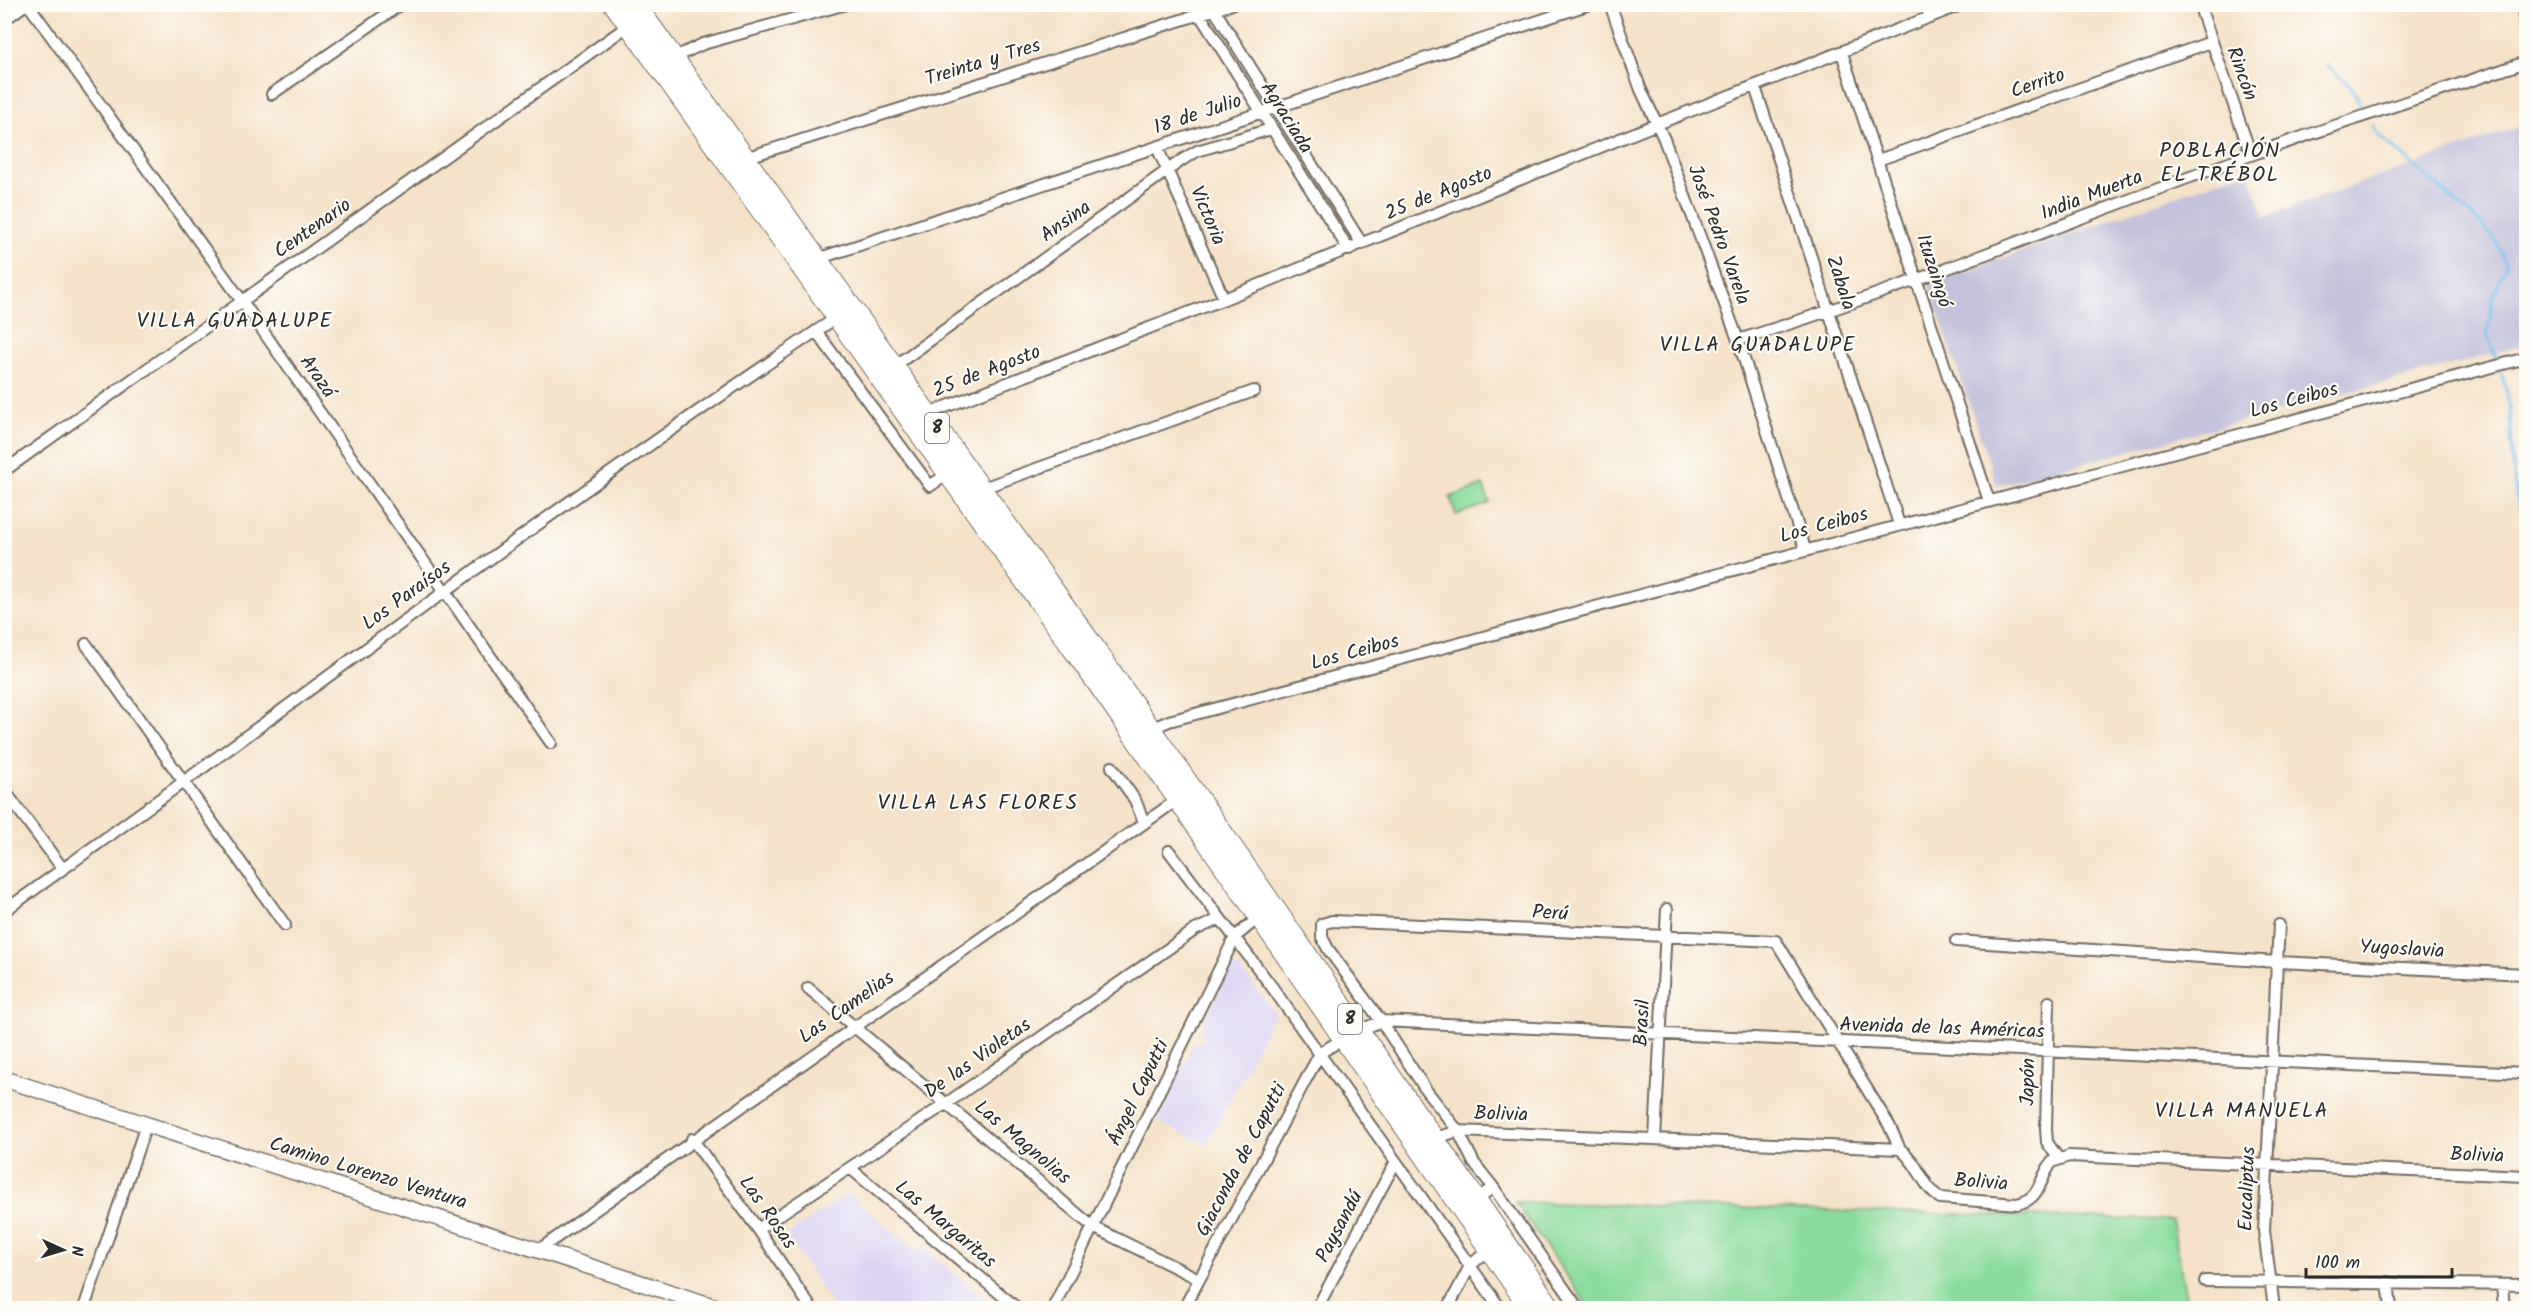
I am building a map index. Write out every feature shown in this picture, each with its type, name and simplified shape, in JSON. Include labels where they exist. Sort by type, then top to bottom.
[{"type":"highway","name":"8","points":[[614,4],[636,15],[673,58],[980,489],[1143,734],[1351,1035],[1489,1249],[1530,1308]]},
{"type":"highway","name":"8","points":[[636,15],[836,318],[948,474],[1143,734],[1177,800],[1266,912]]},
{"type":"highway","name":"8","points":[[1351,1035],[1433,1139],[1551,1308]]},
{"type":"street","points":[[4,20],[27,4]]},
{"type":"street","name":"Arazá","points":[[27,4],[242,301],[551,743]]},
{"type":"street","points":[[272,94],[400,4]]},
{"type":"street","points":[[673,58],[703,44],[846,4]]},
{"type":"street","name":"Agraciada","points":[[1193,4],[1349,250]]},
{"type":"street","name":"Treinta y Tres","points":[[745,158],[1200,15],[1213,7],[1232,4]]},
{"type":"street","name":"18 de Julio","points":[[817,259],[1590,4]]},
{"type":"street","name":"José Pedro Varela","points":[[1610,4],[1738,340],[1805,549]]},
{"type":"street","points":[[1925,4],[1930,18]]},
{"type":"street","name":"25 de Agosto","points":[[927,414],[1224,300],[1657,124],[1963,4]]},
{"type":"street","name":"Rincón","points":[[2199,4],[2251,155]]},
{"type":"street","points":[[2523,4],[2526,45]]},
{"type":"street","name":"Agraciada","points":[[1213,7],[1362,244]]},
{"type":"street","name":"Centenario","points":[[4,471],[636,15]]},
{"type":"street","name":"Cerrito","points":[[1878,160],[2211,42]]},
{"type":"street","name":"Ituzaingó","points":[[1842,53],[1989,501]]},
{"type":"street","name":"India Muerta","points":[[1738,340],[1830,312],[2251,155],[2526,62]]},
{"type":"street","name":"Zabala","points":[[1755,87],[1899,524]]},
{"type":"street","name":"Ansina","points":[[893,367],[1197,151],[1271,129]]},
{"type":"street","name":"Victoria","points":[[1157,147],[1224,300]]},
{"type":"street","name":"Los Paraísos","points":[[4,911],[185,783],[444,590],[836,318]]},
{"type":"street","points":[[816,331],[930,486],[948,474]]},
{"type":"street","name":"Los Ceibos","points":[[1143,734],[1180,718],[2526,358]]},
{"type":"street","points":[[980,489],[1254,391]]},
{"type":"street","points":[[86,645],[285,925]]},
{"type":"street","points":[[1112,767],[1135,800],[1144,822]]},
{"type":"street","points":[[4,790],[63,869]]},
{"type":"street","name":"Las Camelias","points":[[540,1249],[692,1139],[1177,800]]},
{"type":"street","points":[[1169,851],[1320,1053],[1395,1163],[1500,1308]]},
{"type":"street","name":"Brasil","points":[[1655,1139],[1667,909]]},
{"type":"street","name":"Ángel Caputti","points":[[1053,1308],[1235,937],[1266,912]]},
{"type":"street","name":"De las Violetas","points":[[758,1229],[947,1103],[1195,930],[1219,919]]},
{"type":"street","name":"Perú","points":[[1381,1021],[1328,949],[1322,937],[1322,924],[1332,921],[1776,941],[1838,1043]]},
{"type":"street","name":"Eucaliptus","points":[[2274,1308],[2264,1231],[2279,925]]},
{"type":"street","name":"Yugoslavia","points":[[1956,941],[2277,962],[2526,974]]},
{"type":"street","name":"Las Magnolias","points":[[808,988],[855,1025],[1093,1227],[1199,1279]]},
{"type":"street","name":"Japón","points":[[2049,1002],[2047,1142],[2058,1158]]},
{"type":"street","points":[[1381,1021],[1425,1090],[1458,1131],[1474,1162],[1578,1308]]},
{"type":"street","name":"Avenida de las Américas","points":[[1351,1035],[1381,1021],[2526,1073]]},
{"type":"street","points":[[1320,1053],[1351,1035]]},
{"type":"street","points":[[1838,1043],[1889,1125],[1900,1149]]},
{"type":"street","name":"Giaconda de Caputti","points":[[1184,1308],[1320,1053]]},
{"type":"street","name":"Camino Lorenzo Ventura","points":[[4,1079],[719,1308]]},
{"type":"street","points":[[84,1308],[146,1125]]},
{"type":"street","name":"Bolivia","points":[[1433,1139],[1458,1131],[1900,1149],[1909,1156],[1931,1192],[1940,1198],[2017,1204],[2026,1202],[2035,1195],[2046,1169],[2058,1158],[2069,1156],[2526,1176]]},
{"type":"street","name":"Las Rosas","points":[[692,1139],[758,1229],[811,1308]]},
{"type":"street","name":"Paysandú","points":[[1317,1308],[1395,1163]]},
{"type":"street","name":"Las Margaritas","points":[[850,1168],[1017,1308]]},
{"type":"street","points":[[1476,1200],[1493,1186]]},
{"type":"street","points":[[1448,1308],[1470,1266],[1489,1249]]},
{"type":"street","points":[[2205,1281],[2526,1285]]},
{"type":"street","points":[[2388,1282],[2391,1308]]},
{"type":"street","points":[[2502,1285],[2504,1308]]},
{"type":"shaded area","points":[[2519,127],[2526,232],[2526,345],[1997,486],[1929,285],[2248,170],[2265,217]]},
{"type":"shaded area","points":[[1230,968],[1240,968],[1275,1013],[1206,1145],[1158,1121],[1192,1046],[1205,1038],[1200,1031]]},
{"type":"shaded area","points":[[849,1195],[918,1252],[923,1247],[995,1308],[847,1308],[843,1305],[834,1308],[788,1237],[791,1232]]},
{"type":"green space","points":[[1483,485],[1490,503],[1456,515],[1450,497]]},
{"type":"green space","points":[[1515,1202],[2172,1220],[2188,1308],[1589,1308]]},
{"type":"waterway","points":[[2327,65],[2352,88],[2364,111]]},
{"type":"waterway","points":[[2372,125],[2377,134],[2478,221],[2496,241],[2506,264],[2493,297],[2487,333],[2496,358]]},
{"type":"waterway","points":[[2501,373],[2510,410],[2515,487],[2526,524]]},
{"type":"district","name":"POBLACIÓN EL TRÉBOL","points":[[2220,163]]},
{"type":"district","name":"VILLA GUADALUPE","points":[[235,321]]},
{"type":"district","name":"VILLA GUADALUPE","points":[[1758,345]]},
{"type":"district","name":"VILLA LAS FLORES","points":[[978,803]]},
{"type":"district","name":"VILLA MANUELA","points":[[2242,1111]]}]
